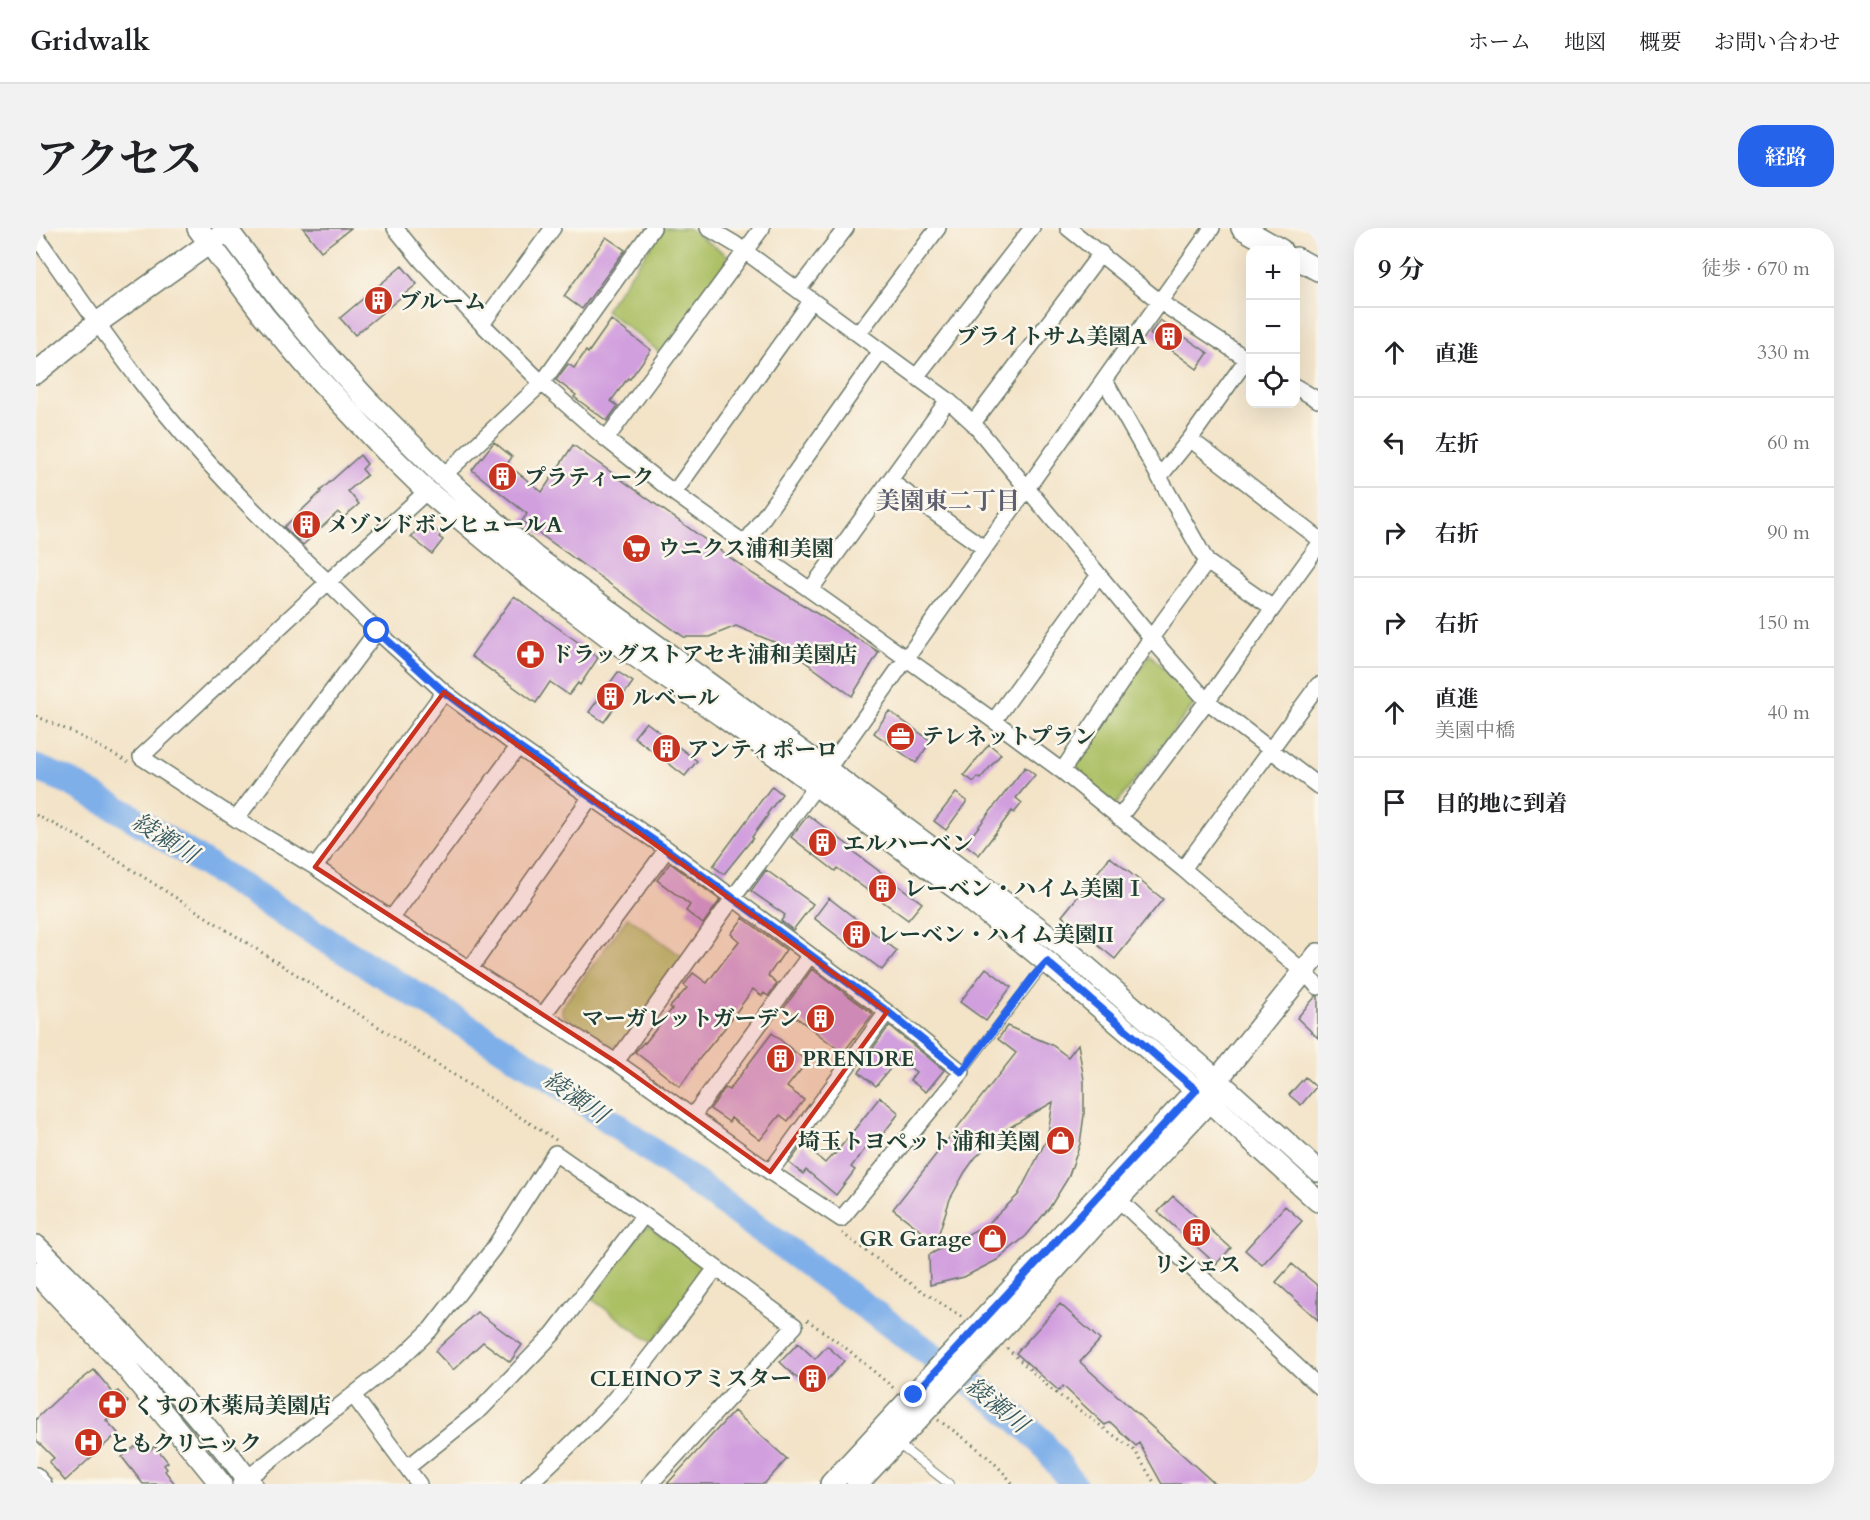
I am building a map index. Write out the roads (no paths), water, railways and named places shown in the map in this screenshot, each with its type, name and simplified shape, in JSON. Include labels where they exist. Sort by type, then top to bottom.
[{"type":"street","points":[[395,228],[422,261],[482,324],[606,440],[674,493],[746,542],[1062,771],[1183,869],[1311,979]]},
{"type":"street","points":[[482,324],[553,228]]},
{"type":"street","points":[[442,476],[542,382],[653,228]]},
{"type":"street","points":[[708,228],[746,251],[948,400],[973,423],[1151,638],[1207,701],[1318,786]]},
{"type":"street","points":[[606,440],[762,228]]},
{"type":"street","points":[[798,290],[846,228]]},
{"type":"street","points":[[858,334],[938,228]]},
{"type":"street","points":[[916,377],[1032,228]]},
{"type":"street","points":[[1068,228],[1160,302],[1246,358]]},
{"type":"street","points":[[616,1062],[822,778],[1212,228]]},
{"type":"street","points":[[1242,228],[1274,246]]},
{"type":"street","points":[[36,373],[203,236],[228,229],[328,357],[400,435],[442,476],[535,557],[822,778],[1047,962],[1203,1096],[1318,1201]]},
{"type":"street","points":[[36,236],[97,324],[144,386],[217,472],[261,520],[328,582],[377,631],[444,692],[518,747],[733,898],[888,1012],[962,1072],[841,1219],[770,1172],[616,1062],[141,757],[328,582],[427,491]]},
{"type":"street","points":[[203,236],[264,315],[311,370],[386,451],[427,491],[545,589],[621,646],[722,716],[822,778],[1060,944],[1318,1171]]},
{"type":"street","points":[[973,423],[1101,253]]},
{"type":"street","points":[[1300,260],[1318,270]]},
{"type":"street","points":[[674,493],[812,300]]},
{"type":"street","points":[[746,542],[881,351]]},
{"type":"street","points":[[1160,476],[1246,364]]},
{"type":"street","points":[[1105,381],[1207,562],[1273,608]]},
{"type":"street","points":[[1300,389],[1318,400]]},
{"type":"street","points":[[811,589],[948,400]]},
{"type":"street","points":[[1190,439],[1318,538]]},
{"type":"street","points":[[890,481],[984,548]]},
{"type":"street","points":[[1119,818],[1207,701],[1318,546]]},
{"type":"street","points":[[1062,771],[1151,638],[1207,562]]},
{"type":"street","points":[[994,721],[1099,575]]},
{"type":"street","points":[[236,819],[377,631]]},
{"type":"street","points":[[1183,869],[1318,685]]},
{"type":"street","points":[[315,867],[444,692]]},
{"type":"street","points":[[391,919],[518,747]]},
{"type":"street","points":[[470,969],[590,798]]},
{"type":"street","points":[[543,1015],[666,849]]},
{"type":"street","points":[[987,1340],[1217,1080],[1311,979],[1318,954]]},
{"type":"street","points":[[693,1117],[810,955]]},
{"type":"street","points":[[770,1172],[888,1012]]},
{"type":"street","points":[[831,1484],[987,1340],[1118,1199],[1203,1096]]},
{"type":"street","points":[[36,1246],[81,1289],[141,1353],[228,1453],[246,1482],[404,1355],[430,1330],[493,1249],[555,1153],[795,1326],[650,1484]]},
{"type":"street","points":[[1118,1199],[1318,1386]]},
{"type":"street","points":[[408,1467],[481,1409],[553,1334],[644,1215]]},
{"type":"street","points":[[529,1484],[567,1449],[611,1402],[657,1347],[716,1268]]},
{"type":"street","points":[[36,1272],[124,1365],[221,1484]]},
{"type":"street","points":[[353,1395],[419,1484]]},
{"type":"street","points":[[857,1484],[896,1442],[918,1404]]},
{"type":"lane","points":[[962,1072],[1047,962]]},
{"type":"lane","points":[[896,1442],[949,1484]]},
{"type":"waterway","name":"綾瀬川","points":[[36,768],[66,780],[125,813],[557,1082],[1006,1409],[1041,1441],[1073,1484]]},
{"type":"place","name":"ブルーム","points":[[378,301]]},
{"type":"place","name":"ブライトサム美園A","points":[[1168,336]]},
{"type":"place","name":"プラティーク","points":[[503,477]]},
{"type":"place","name":"メゾンドボンヒュールA","points":[[306,524]]},
{"type":"place","name":"ウニクス浦和美園","points":[[637,548]]},
{"type":"place","name":"ドラッグストアセキ浦和美園店","points":[[530,654]]},
{"type":"place","name":"ルベール","points":[[611,697]]},
{"type":"place","name":"テレネットプラン","points":[[901,736]]},
{"type":"place","name":"アンティポーロ","points":[[666,749]]},
{"type":"place","name":"エルハーベン","points":[[822,843]]},
{"type":"place","name":"レーベン・ハイム美園Ⅰ","points":[[883,888]]},
{"type":"place","name":"レーベン・ハイム美園II","points":[[856,934]]},
{"type":"place","name":"マーガレットガーデン","points":[[821,1018]]},
{"type":"place","name":"PRENDRE","points":[[781,1058]]},
{"type":"place","name":"埼玉トヨペット浦和美園","points":[[1061,1141]]},
{"type":"place","name":"リシェス","points":[[1197,1232]]},
{"type":"place","name":"GR Garage","points":[[993,1238]]},
{"type":"place","name":"CLEINOアミスター","points":[[813,1378]]},
{"type":"place","name":"くすの木薬局美園店","points":[[112,1405]]},
{"type":"place","name":"ともクリニック","points":[[88,1443]]},
{"type":"district","name":"美園東二丁目","points":[[948,501]]}]
